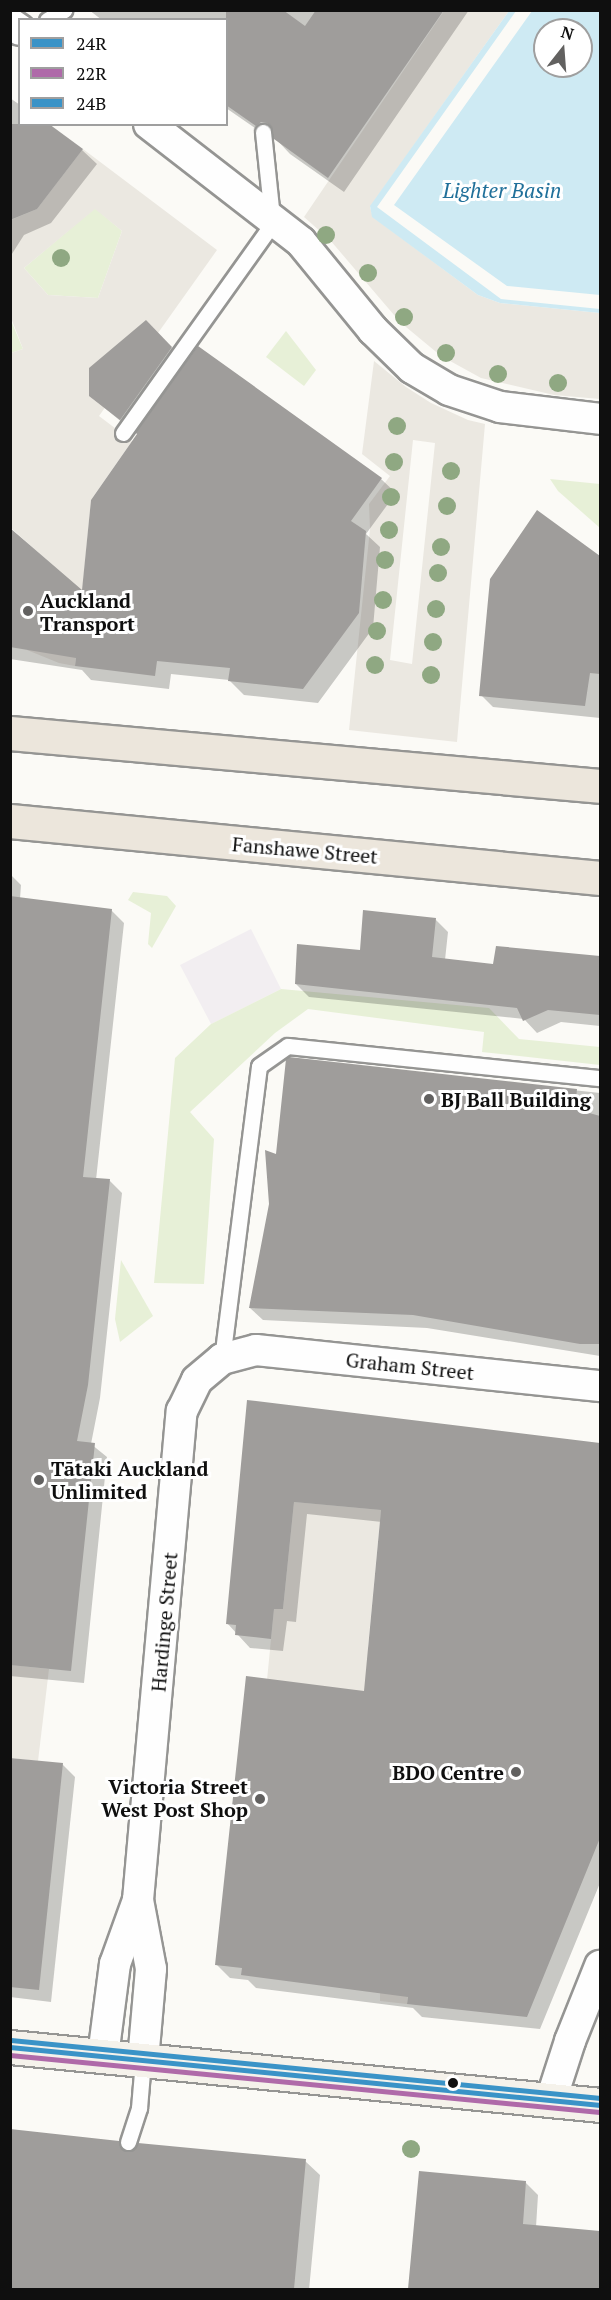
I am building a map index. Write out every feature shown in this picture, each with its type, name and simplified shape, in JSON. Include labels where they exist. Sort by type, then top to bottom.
[{"type":"main road","points":[[10,733],[600,786]]},
{"type":"main road","name":"Fanshawe Street","points":[[10,821],[600,878]]},
{"type":"main road","points":[[10,2047],[600,2105]]},
{"type":"street","points":[[151,126],[273,220],[316,258],[393,351],[431,380],[472,399],[500,407],[600,419]]},
{"type":"street","name":"Graham Street","points":[[222,1359],[256,1350],[600,1386]]},
{"type":"street","name":"Hardinge Street","points":[[103,2056],[115,1964],[138,1900],[182,1411],[197,1380],[222,1359]]},
{"type":"street","name":"Hardinge Street","points":[[138,1900],[151,1969],[143,2060]]},
{"type":"street","points":[[550,2100],[567,2049],[600,1966]]},
{"type":"lane","points":[[50,18],[64,10]]},
{"type":"lane","points":[[123,433],[273,220],[263,132]]},
{"type":"lane","points":[[222,1359],[259,1066],[288,1046],[600,1078]]},
{"type":"lane","points":[[128,2142],[139,2108],[143,2060]]},
{"type":"shaded area","points":[[444,11],[509,11],[370,207],[373,217],[478,295],[500,303],[600,313],[600,399],[554,395],[481,378],[441,356],[400,322],[330,240],[304,217]]},
{"type":"shaded area","points":[[83,149],[217,250],[99,416],[132,441],[91,500],[75,666],[59,663],[27,650],[34,585],[51,564],[11,528],[11,353],[23,349],[11,318],[11,220],[37,209]],"holes":[[[95,209],[122,231],[98,298],[48,295],[24,268]]]},
{"type":"shaded area","points":[[374,361],[406,387],[431,403],[468,420],[485,424],[457,742],[349,730],[370,529],[369,504],[390,476],[362,454]],"holes":[[[413,440],[435,443],[412,664],[390,660]]]},
{"type":"shaded area","points":[[251,929],[281,989],[211,1024],[180,965]]},
{"type":"shaded area","points":[[294,1502],[381,1510],[368,1647],[452,1657],[440,1706],[407,2004],[380,2001],[380,1993],[267,1680],[274,1609],[283,1609]]},
{"type":"shaded area","points":[[11,1665],[49,1669],[38,1761],[11,1758]]},
{"type":"green space","points":[[95,208],[122,231],[98,298],[48,295],[24,268]]},
{"type":"green space","points":[[10,318],[23,349],[11,353],[10,353]]},
{"type":"green space","points":[[286,331],[316,370],[304,386],[266,357]]},
{"type":"green space","points":[[550,479],[600,484],[600,528],[558,491]]},
{"type":"green space","points":[[133,892],[167,896],[176,906],[152,948],[148,944],[151,913],[128,900]]},
{"type":"green space","points":[[281,989],[489,1008],[519,1039],[600,1047],[600,1065],[482,1052],[484,1032],[308,1009],[275,1033],[190,1112],[214,1139],[204,1284],[154,1283],[175,1058],[211,1024]]},
{"type":"green space","points":[[121,1260],[153,1316],[120,1342],[115,1319]]},
{"type":"water","name":"Lighter Basin","points":[[509,11],[600,11],[600,313],[500,303],[478,295],[372,217],[370,206]]},
{"type":"pier","name":"Lighter Basin","points":[[516,11],[532,11],[394,205],[507,286],[600,295],[600,309],[501,299],[377,207]]},
{"type":"building","points":[[226,10],[283,10],[305,26],[316,10],[444,10],[328,178],[274,139],[271,127],[267,123],[261,122],[256,126],[228,106],[228,18],[226,18]]},
{"type":"building","points":[[10,124],[52,126],[83,149],[37,209],[10,220]]},
{"type":"building","points":[[146,320],[172,347],[120,420],[89,396],[89,368]]},
{"type":"building","points":[[198,346],[382,478],[351,521],[366,531],[359,613],[303,689],[228,681],[230,668],[157,661],[155,676],[75,666],[76,658],[10,647],[10,528],[82,590],[91,500],[137,434],[135,432]]},
{"type":"building","points":[[537,510],[600,556],[600,674],[590,673],[585,706],[479,696],[490,579]]},
{"type":"building","points":[[10,896],[112,909],[83,1177],[110,1179],[88,1385],[77,1441],[95,1443],[71,1671],[10,1665]]},
{"type":"building","points":[[363,910],[436,918],[432,957],[493,964],[496,946],[600,956],[600,1015],[548,1010],[523,1021],[517,1008],[295,984],[297,944],[360,950]]},
{"type":"building","points":[[289,1057],[577,1089],[575,1109],[600,1116],[600,1344],[580,1344],[413,1315],[249,1308],[269,1204],[265,1150],[276,1154],[286,1059]]},
{"type":"building","points":[[247,1400],[600,1443],[600,1838],[527,2017],[407,2004],[408,1997],[241,1975],[242,1968],[215,1965],[246,1676],[364,1691],[381,1510],[294,1502],[283,1609],[274,1609],[271,1639],[235,1635],[236,1625],[226,1624]]},
{"type":"building","points":[[10,1758],[63,1763],[39,1990],[10,1987]]},
{"type":"building","points":[[10,2129],[119,2141],[120,2148],[126,2151],[134,2150],[138,2143],[306,2159],[294,2289],[10,2289]]},
{"type":"building","points":[[419,2171],[526,2181],[523,2224],[600,2231],[600,2289],[408,2289]]},
{"type":"transit line","name":"24B","points":[[11,2040],[600,2098]]},
{"type":"transit line","name":"24R","points":[[10,2047],[600,2105]]},
{"type":"transit line","name":"22R","points":[[10,2055],[599,2112]]},
{"type":"place","name":"Auckland Transport","points":[[28,611]]},
{"type":"place","name":"BJ Ball Building","points":[[429,1099]]},
{"type":"place","name":"Tātaki Auckland Unlimited","points":[[39,1480]]},
{"type":"place","name":"BDO Centre","points":[[516,1772]]},
{"type":"place","name":"Victoria Street West Post Shop","points":[[260,1799]]}]
